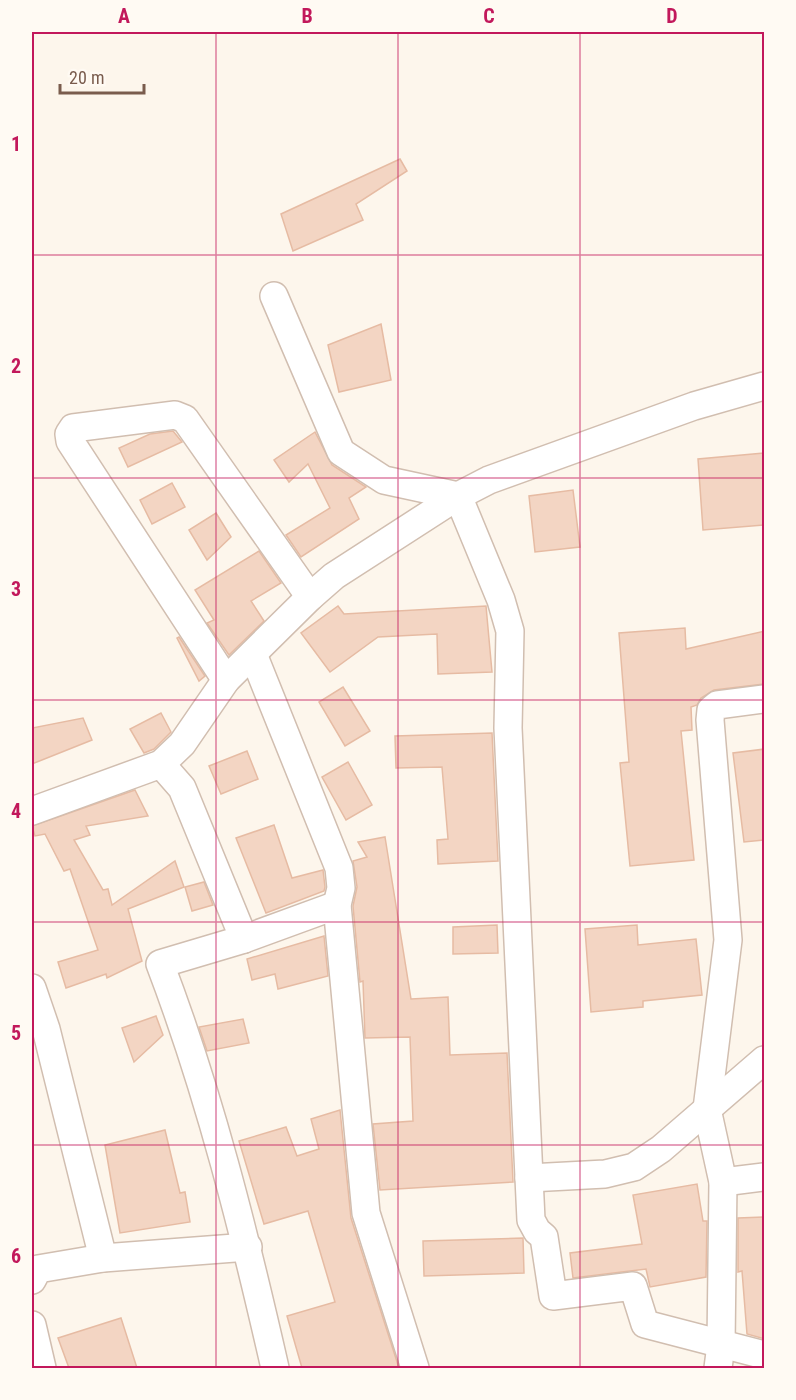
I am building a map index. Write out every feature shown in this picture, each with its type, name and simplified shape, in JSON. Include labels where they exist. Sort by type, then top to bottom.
[{"type":"street","points":[[274,296],[341,452],[384,480],[458,496]]},
{"type":"street","points":[[32,811],[161,764],[182,744],[226,680],[310,597],[334,576],[458,496],[489,480],[683,410],[762,388]]},
{"type":"street","points":[[226,680],[70,441],[69,434],[73,428],[175,415],[185,419],[310,597]]},
{"type":"street","points":[[458,496],[501,600],[510,631],[508,728],[531,1220],[537,1231],[544,1237],[553,1296],[633,1286],[645,1324],[720,1357],[765,1355]]},
{"type":"street","points":[[253,654],[339,868],[341,888],[337,905],[366,1213],[415,1368]]},
{"type":"street","points":[[720,1357],[723,1182],[707,1109],[728,940],[711,710],[717,705],[765,699]]},
{"type":"street","points":[[161,764],[182,788],[244,939]]},
{"type":"street","points":[[275,1368],[248,1247],[210,1110],[160,963],[244,939],[337,905]]},
{"type":"street","points":[[32,988],[49,1039],[103,1258]]},
{"type":"street","points":[[529,1178],[605,1174],[634,1167],[661,1149],[765,1060]]},
{"type":"street","points":[[723,1182],[765,1177]]},
{"type":"street","points":[[32,1280],[38,1269],[103,1258],[248,1247]]},
{"type":"street","points":[[32,1325],[42,1368]]},
{"type":"building","points":[[400,159],[407,171],[356,204],[363,220],[293,251],[281,214]]},
{"type":"building","points":[[381,324],[391,380],[339,392],[328,345]]},
{"type":"building","points":[[173,431],[182,442],[128,467],[119,448],[150,434]]},
{"type":"building","points":[[315,432],[332,465],[366,487],[349,498],[359,519],[301,557],[286,535],[330,508],[308,464],[289,482],[274,460]]},
{"type":"building","points":[[765,453],[765,525],[703,530],[698,459]]},
{"type":"building","points":[[172,483],[185,507],[152,524],[140,500]]},
{"type":"building","points":[[573,490],[580,547],[535,552],[529,496]]},
{"type":"building","points":[[216,513],[231,537],[207,560],[189,530]]},
{"type":"building","points":[[259,551],[281,583],[251,601],[264,621],[229,655],[207,623],[214,620],[195,590]]},
{"type":"building","points":[[338,606],[344,614],[486,606],[492,672],[438,674],[437,634],[378,637],[330,672],[301,633]]},
{"type":"building","points":[[685,628],[686,649],[765,631],[765,684],[714,690],[701,698],[697,705],[691,707],[692,730],[681,731],[694,860],[630,866],[620,763],[629,762],[619,633]]},
{"type":"building","points":[[179,637],[205,676],[199,681],[177,638]]},
{"type":"building","points":[[343,687],[370,731],[345,746],[319,702]]},
{"type":"building","points":[[161,713],[171,732],[154,749],[144,753],[130,729]]},
{"type":"building","points":[[83,718],[92,740],[32,764],[32,728]]},
{"type":"building","points":[[492,733],[498,861],[438,864],[437,840],[448,839],[442,767],[396,768],[395,736]]},
{"type":"building","points":[[765,749],[765,840],[744,842],[733,753]]},
{"type":"building","points":[[247,751],[258,779],[221,794],[209,766]]},
{"type":"building","points":[[348,762],[372,805],[346,820],[322,777]]},
{"type":"building","points":[[135,790],[148,816],[86,826],[90,835],[74,840],[103,890],[108,889],[112,905],[175,861],[184,887],[128,909],[142,961],[107,978],[106,974],[66,988],[58,962],[98,950],[70,869],[64,871],[45,834],[35,836],[32,826]]},
{"type":"building","points":[[274,825],[292,878],[323,870],[325,887],[324,891],[266,913],[236,838]]},
{"type":"building","points":[[385,837],[411,999],[448,997],[450,1055],[507,1053],[513,1182],[380,1190],[373,1124],[413,1121],[410,1037],[365,1038],[363,981],[360,982],[353,906],[357,887],[353,861],[367,857],[358,842]]},
{"type":"building","points":[[204,882],[213,905],[192,911],[185,887]]},
{"type":"building","points":[[497,925],[498,953],[453,954],[453,927]]},
{"type":"building","points":[[637,925],[638,945],[696,939],[702,995],[643,1001],[643,1007],[591,1012],[585,929]]},
{"type":"building","points":[[324,936],[328,976],[278,989],[275,974],[252,980],[247,959]]},
{"type":"building","points":[[156,1016],[163,1035],[134,1062],[122,1028]]},
{"type":"building","points":[[243,1019],[249,1043],[207,1051],[199,1027]]},
{"type":"building","points":[[340,1110],[351,1218],[399,1368],[302,1368],[287,1316],[335,1302],[308,1211],[264,1224],[239,1141],[286,1127],[297,1156],[319,1149],[311,1119]]},
{"type":"building","points":[[165,1130],[180,1193],[185,1192],[190,1222],[120,1233],[105,1145]]},
{"type":"building","points":[[697,1184],[703,1221],[707,1221],[706,1277],[650,1287],[646,1269],[573,1278],[570,1253],[642,1244],[633,1195]]},
{"type":"building","points":[[765,1217],[765,1339],[747,1334],[742,1271],[738,1272],[738,1218]]},
{"type":"building","points":[[523,1238],[524,1273],[424,1276],[423,1241]]},
{"type":"building","points":[[121,1318],[137,1368],[69,1368],[58,1338]]}]
